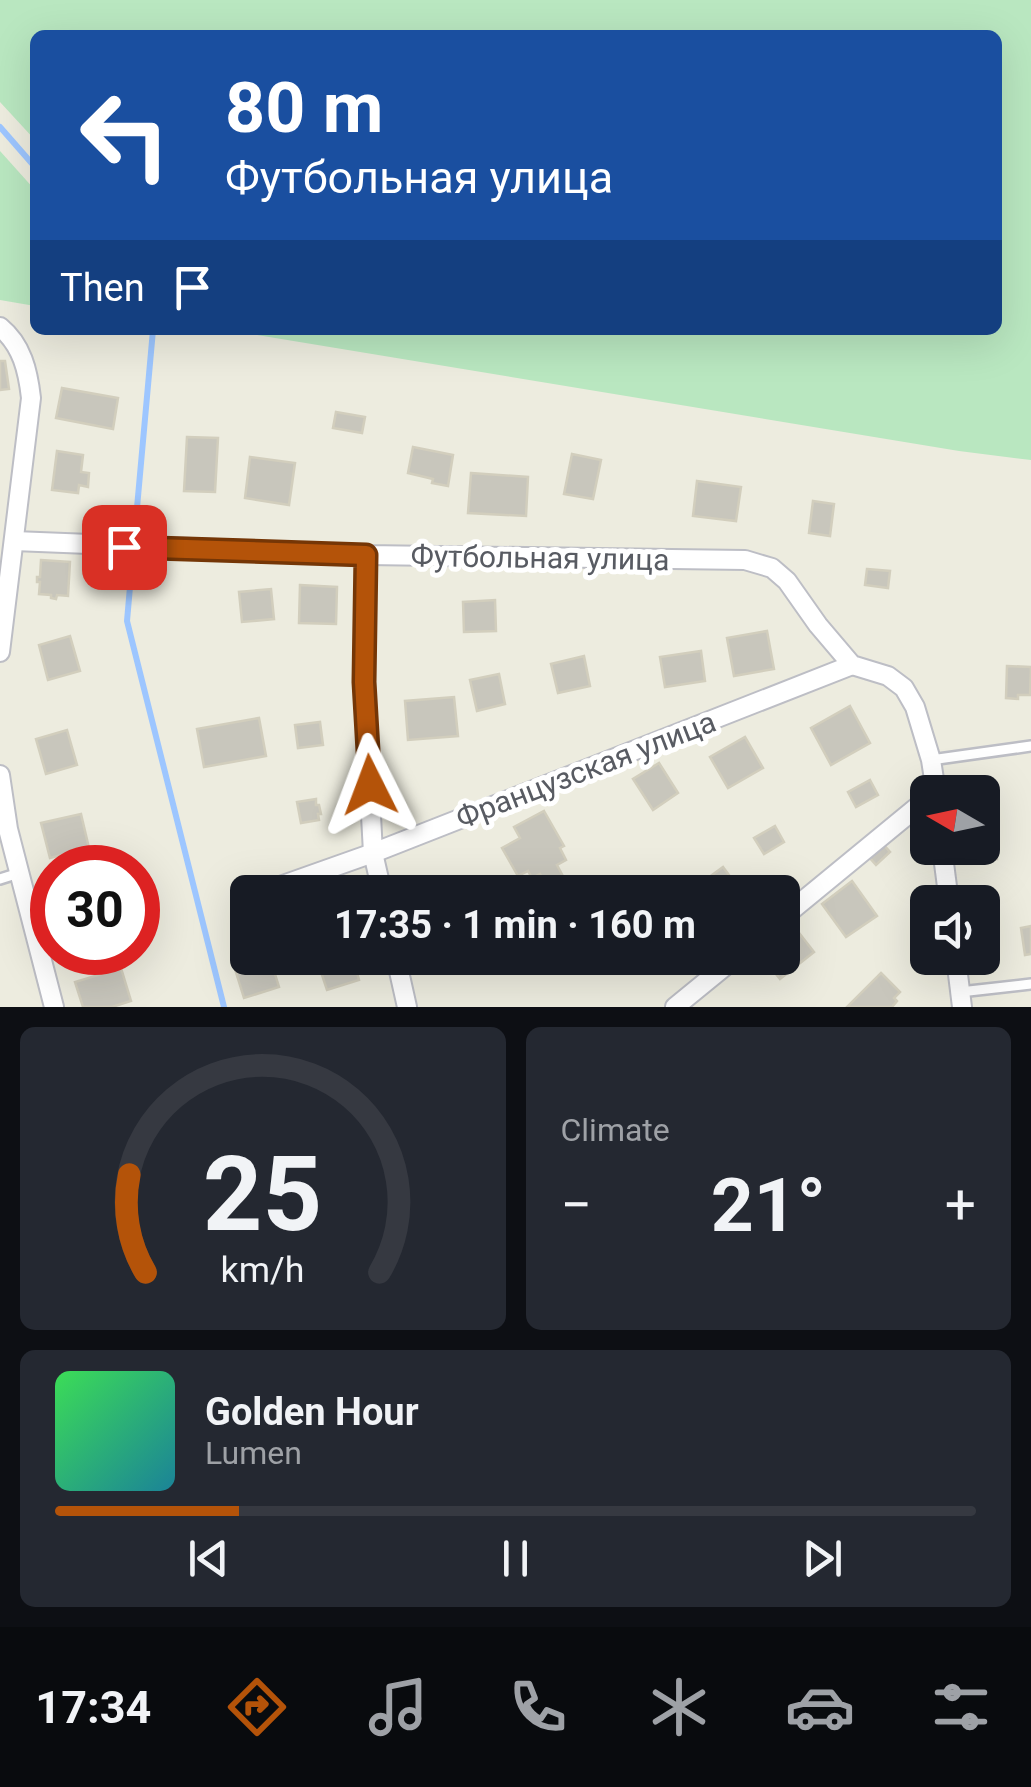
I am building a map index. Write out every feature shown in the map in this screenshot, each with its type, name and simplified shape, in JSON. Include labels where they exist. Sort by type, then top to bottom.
[{"type":"street","points":[[0,326],[27,366],[31,398],[0,652]]},
{"type":"street","name":"Футбольная улица","points":[[14,541],[366,555],[745,560],[772,568],[787,581],[852,665],[888,676],[904,688],[916,708],[933,775]]},
{"type":"street","points":[[366,555],[364,682],[373,854],[378,875]]},
{"type":"street","name":"Французская улица","points":[[313,875],[852,665]]},
{"type":"street","points":[[0,775],[8,829],[54,1007]]},
{"type":"street","points":[[800,903],[910,813]]},
{"type":"street","points":[[400,975],[407,1007]]},
{"type":"street","points":[[675,1007],[714,975]]},
{"type":"lane","points":[[932,760],[1031,746]]},
{"type":"lane","points":[[0,879],[19,873]]},
{"type":"lane","points":[[961,999],[1031,984]]},
{"type":"green space","points":[[0,0],[1031,0],[1031,460],[257,335],[1002,335],[1002,30],[30,30],[30,135],[0,102]]},
{"type":"green space","points":[[0,151],[30,184],[30,305],[0,300]]},
{"type":"building","points":[[0,361],[5,361],[9,389],[0,390]]},
{"type":"building","points":[[62,388],[118,398],[113,429],[56,418]]},
{"type":"building","points":[[336,412],[365,417],[362,433],[333,428]]},
{"type":"building","points":[[187,437],[218,438],[215,492],[184,491]]},
{"type":"building","points":[[413,447],[453,455],[448,486],[408,473]]},
{"type":"building","points":[[57,451],[83,455],[81,472],[89,473],[88,487],[79,485],[78,493],[52,490]]},
{"type":"building","points":[[572,454],[601,460],[593,499],[564,494]]},
{"type":"building","points":[[250,457],[295,463],[289,505],[245,498]]},
{"type":"building","points":[[471,473],[528,477],[526,516],[468,513]]},
{"type":"building","points":[[697,481],[741,487],[736,521],[693,516]]},
{"type":"building","points":[[813,501],[834,504],[830,536],[809,533]]},
{"type":"building","points":[[41,560],[70,562],[68,596],[57,595],[56,599],[39,594]]},
{"type":"building","points":[[867,569],[890,571],[888,588],[865,585]]},
{"type":"building","points":[[300,585],[337,587],[336,624],[299,623]]},
{"type":"building","points":[[271,589],[274,619],[242,622],[239,592]]},
{"type":"building","points":[[495,600],[496,631],[464,632],[463,602]]},
{"type":"building","points":[[767,631],[774,669],[734,676],[727,638]]},
{"type":"building","points":[[70,636],[80,671],[48,680],[39,645]]},
{"type":"building","points":[[701,651],[705,681],[665,687],[660,657]]},
{"type":"building","points":[[584,656],[590,686],[558,693],[551,664]]},
{"type":"building","points":[[1007,666],[1031,667],[1030,695],[1006,698]]},
{"type":"building","points":[[499,674],[505,704],[477,711],[470,680]]},
{"type":"building","points":[[454,697],[458,736],[408,740],[405,701]]},
{"type":"building","points":[[850,706],[870,743],[831,765],[811,728]]},
{"type":"building","points":[[259,718],[266,756],[204,767],[197,729]]},
{"type":"building","points":[[320,722],[323,745],[298,748],[295,725]]},
{"type":"building","points":[[67,730],[77,765],[46,774],[36,739]]},
{"type":"building","points":[[745,737],[763,768],[728,788],[710,757]]},
{"type":"building","points":[[659,763],[678,793],[653,810],[633,779]]},
{"type":"building","points":[[870,780],[878,795],[856,807],[848,792]]},
{"type":"building","points":[[316,799],[319,820],[301,823],[297,802]]},
{"type":"building","points":[[544,811],[564,846],[560,848],[566,860],[557,865],[562,875],[530,875],[528,871],[517,875],[502,848],[520,838],[514,827]]},
{"type":"building","points":[[81,814],[88,845],[47,845],[41,823]]},
{"type":"building","points":[[775,826],[784,842],[764,854],[754,838]]},
{"type":"building","points":[[883,844],[890,852],[876,865],[869,857]]},
{"type":"building","points":[[723,867],[729,875],[712,875]]},
{"type":"building","points":[[852,881],[877,916],[846,937],[822,904]]},
{"type":"building","points":[[1031,926],[1031,954],[1025,955],[1021,928]]},
{"type":"building","points":[[800,934],[814,952],[800,963]]},
{"type":"building","points":[[881,973],[900,992],[892,1007],[847,1007]]},
{"type":"building","points":[[98,975],[123,975],[131,1001],[112,1007],[83,1007],[75,982]]},
{"type":"building","points":[[237,975],[275,975],[279,987],[244,998]]},
{"type":"building","points":[[322,975],[358,975],[359,980],[327,990]]},
{"type":"waterway","points":[[0,127],[30,161]]},
{"type":"waterway","points":[[135,530],[153,335]]},
{"type":"waterway","points":[[132,564],[127,621],[224,1007]]},
{"type":"route","points":[[124,547],[366,555],[364,682],[370,785]]}]
